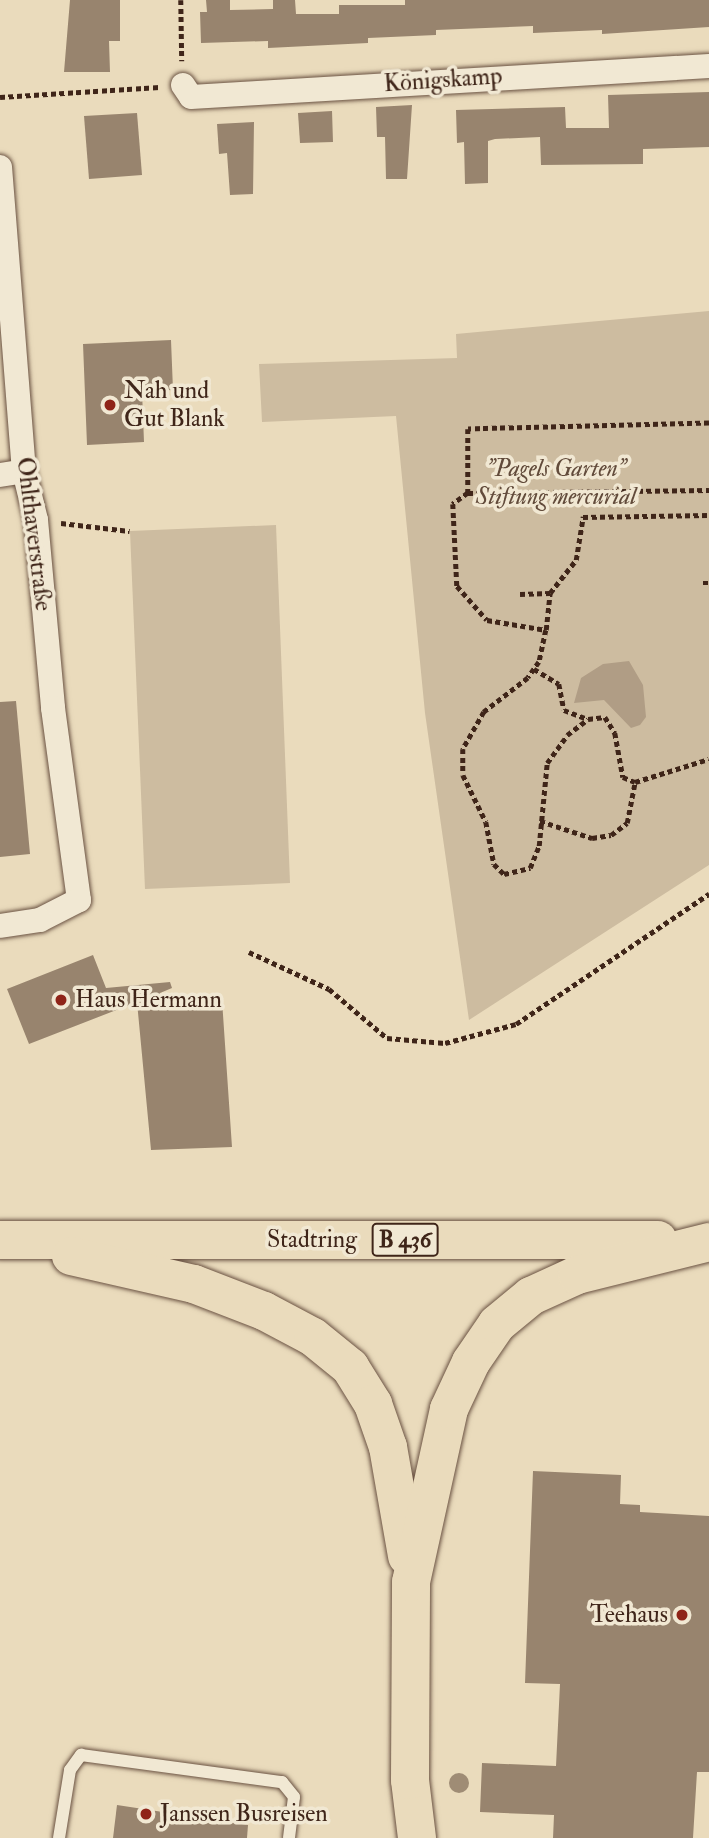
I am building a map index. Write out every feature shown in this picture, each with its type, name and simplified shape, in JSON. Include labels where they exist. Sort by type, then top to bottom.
[{"type":"highway","name":"Stadtring","points":[[0,1240],[709,1241]]},
{"type":"highway","points":[[411,1581],[449,1409],[497,1324],[531,1296],[577,1275],[709,1241]]},
{"type":"highway","points":[[0,1246],[90,1259],[194,1284],[264,1311],[313,1337],[349,1367],[373,1404],[388,1447],[411,1581],[410,1766],[417,1838]]},
{"type":"street","name":"Königskamp","points":[[183,85],[191,97],[709,66]]},
{"type":"street","name":"Ohlthaverstraße","points":[[0,167],[24,471],[36,520],[53,709],[79,900],[40,920],[0,926]]},
{"type":"street","points":[[0,475],[24,471]]},
{"type":"lane","points":[[59,1838],[70,1770],[81,1755],[282,1782],[294,1797],[289,1838]]},
{"type":"path","points":[[0,97],[183,85],[181,0]]},
{"type":"path","points":[[468,493],[468,429],[709,423]]},
{"type":"path","points":[[546,630],[487,620],[460,592],[452,565],[453,503],[468,493],[709,490]]},
{"type":"path","points":[[588,719],[567,735],[547,763],[539,846],[530,868],[515,876],[504,874],[494,864],[486,822],[463,775],[463,749],[484,712],[515,691],[534,669],[546,630],[550,593],[576,560],[583,517],[709,515]]},
{"type":"path","points":[[36,520],[130,531]]},
{"type":"path","points":[[520,594],[550,593]]},
{"type":"path","points":[[534,669],[559,684],[564,709],[588,719],[605,717],[615,733],[623,777],[635,782],[709,760]]},
{"type":"path","points":[[540,821],[592,838],[611,835],[627,823],[635,782]]},
{"type":"path","points":[[249,952],[329,989],[387,1038],[445,1043],[516,1024],[709,894]]},
{"type":"green space","name":"\"Pagels Garten\" Stiftung mercurial","points":[[709,311],[709,865],[469,1020],[425,713],[396,416],[262,422],[259,364],[457,358],[456,334]]},
{"type":"green space","points":[[276,525],[290,883],[145,889],[130,531]]},
{"type":"shaded area","points":[[629,661],[643,685],[646,717],[640,725],[631,728],[604,700],[574,703],[581,678],[603,664]]},
{"type":"building","points":[[70,0],[120,0],[120,41],[109,41],[110,72],[64,72]]},
{"type":"building","points":[[206,0],[230,0],[230,10],[273,9],[273,0],[295,0],[296,14],[339,14],[339,5],[405,5],[405,0],[709,0],[709,27],[602,34],[602,30],[533,33],[533,26],[436,30],[436,35],[368,38],[368,43],[268,48],[268,41],[201,43],[200,12],[207,12]]},
{"type":"building","points":[[709,92],[709,147],[643,149],[643,164],[541,165],[540,137],[495,139],[488,141],[488,183],[465,184],[464,142],[457,143],[456,110],[565,107],[566,128],[609,128],[608,95]]},
{"type":"building","points":[[412,105],[407,179],[386,179],[385,137],[377,137],[376,107]]},
{"type":"building","points":[[332,111],[333,142],[300,143],[298,113]]},
{"type":"building","points":[[137,113],[142,175],[89,179],[84,116]]},
{"type":"building","points":[[254,122],[253,194],[230,195],[227,153],[219,154],[217,124]]},
{"type":"building","points":[[171,340],[173,390],[142,391],[144,442],[87,445],[83,344]]},
{"type":"building","points":[[16,701],[30,854],[0,857],[0,702]]},
{"type":"building","points":[[93,955],[106,988],[170,982],[172,988],[160,993],[161,1004],[222,1000],[232,1147],[151,1150],[137,1002],[29,1044],[7,989]]},
{"type":"building","points":[[533,1471],[621,1475],[620,1504],[640,1505],[640,1512],[709,1516],[709,1772],[697,1772],[693,1838],[553,1838],[554,1815],[480,1812],[482,1763],[556,1766],[560,1684],[525,1683]]},
{"type":"building","name":"Janssen Busreisen","points":[[117,1805],[248,1825],[247,1838],[113,1838]]},
{"type":"place","name":"Nah und Gut Blank","points":[[110,405]]},
{"type":"place","name":"Haus Hermann","points":[[61,1000]]},
{"type":"place","name":"Teehaus","points":[[682,1615]]},
{"type":"place","name":"Janssen Busreisen","points":[[146,1814]]}]
